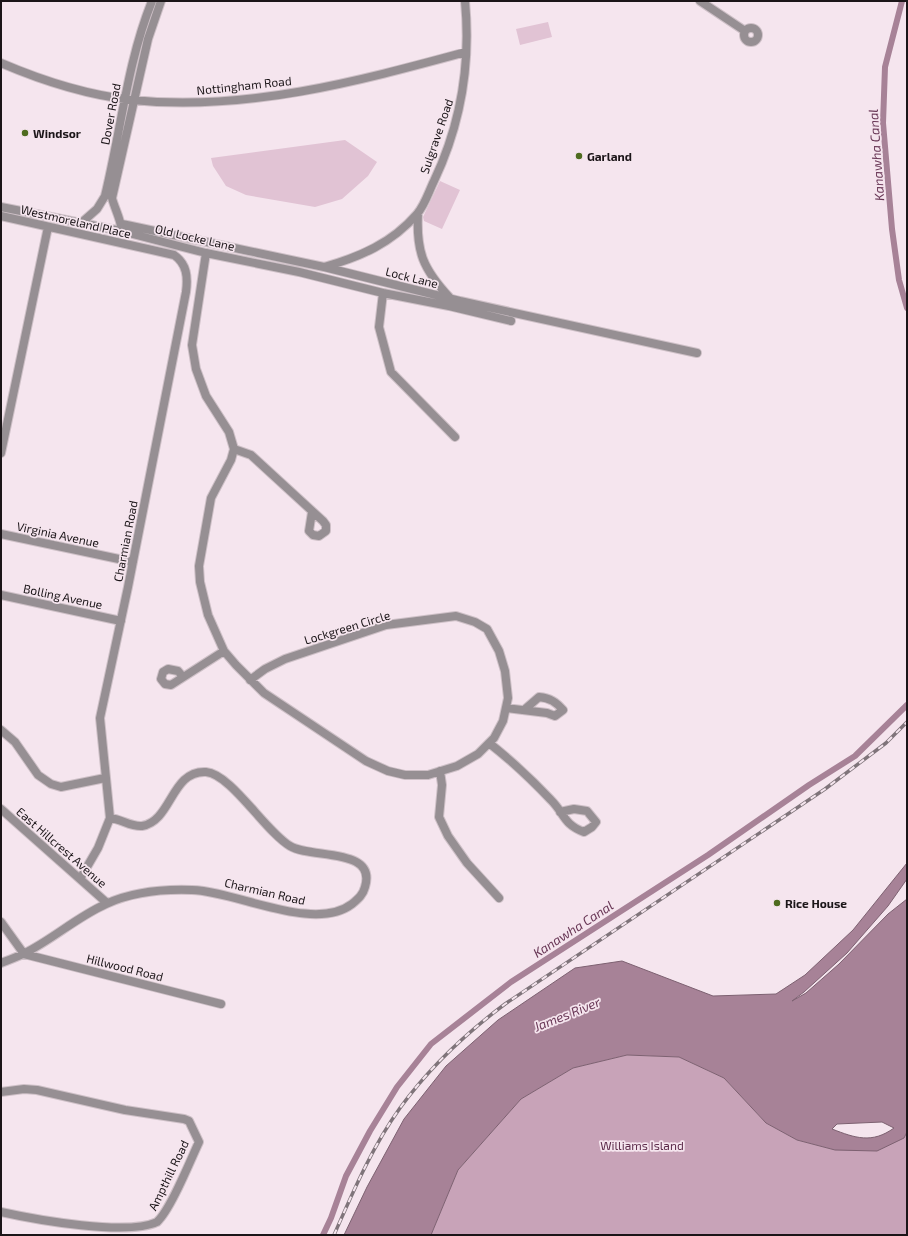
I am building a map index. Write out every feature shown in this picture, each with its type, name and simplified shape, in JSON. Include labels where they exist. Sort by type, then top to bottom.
[{"type":"street","name":"Dover Road","points":[[122,227],[112,198],[140,37],[152,1]]},
{"type":"street","name":"Dover Road","points":[[80,224],[97,209],[105,196],[129,100],[161,1]]},
{"type":"street","name":"Sulgrave Road","points":[[324,267],[357,257],[375,248],[392,237],[418,213],[442,164],[454,130],[464,85],[466,52],[465,1]]},
{"type":"street","points":[[700,1],[745,31]]},
{"type":"street","name":"Nottingham Road","points":[[1,64],[55,84],[129,100],[187,103],[247,99],[372,77],[466,52]]},
{"type":"street","name":"Old Locke Lane","points":[[1,207],[80,224],[122,227],[206,253],[300,268],[383,293],[449,306],[511,321]]},
{"type":"street","points":[[418,213],[417,231],[420,254],[433,280],[450,298]]},
{"type":"street","name":"Westmoreland Place","points":[[1,216],[174,255],[180,260],[185,269]]},
{"type":"street","points":[[1,453],[48,227]]},
{"type":"street","name":"Lock Lane","points":[[122,227],[300,268],[324,267],[450,298],[696,353]]},
{"type":"street","points":[[206,253],[192,345],[196,369],[206,396],[229,432],[234,449],[251,455],[312,512]]},
{"type":"street","name":"Charmian Road","points":[[80,879],[98,848],[110,818],[100,718],[134,562],[186,292],[185,269]]},
{"type":"street","points":[[383,293],[379,327],[391,372],[455,437]]},
{"type":"street","name":"Lockgreen Circle","points":[[234,449],[231,460],[211,498],[199,566],[200,582],[208,615],[224,651],[250,680],[264,693],[366,761],[388,771],[405,775],[428,775],[457,766],[478,754],[494,738],[503,721],[508,698],[506,671],[499,651],[487,630],[475,622],[456,616],[386,626],[285,659],[265,669],[250,680]]},
{"type":"street","name":"Virginia Avenue","points":[[1,534],[134,562]]},
{"type":"street","name":"Bolling Avenue","points":[[1,595],[121,621]]},
{"type":"street","points":[[183,677],[224,651]]},
{"type":"street","points":[[506,708],[524,710]]},
{"type":"street","points":[[1,730],[15,742],[38,775],[51,784],[61,787],[105,778]]},
{"type":"street","points":[[489,743],[523,771],[555,804],[560,812]]},
{"type":"street","points":[[440,771],[442,785],[439,817],[448,836],[467,863],[499,898]]},
{"type":"street","name":"Charmian Road","points":[[1,963],[24,954],[107,903],[133,895],[151,892],[192,890],[226,894],[281,909],[323,913],[345,909],[360,898],[367,880],[365,870],[354,861],[290,847],[274,833],[237,793],[215,774],[200,773],[189,777],[178,786],[158,815],[149,824],[139,826],[110,818]]},
{"type":"street","name":"East Hillcrest Avenue","points":[[1,809],[107,903]]},
{"type":"street","points":[[1,922],[24,954]]},
{"type":"street","name":"Hillwood Road","points":[[24,954],[221,1004]]},
{"type":"street","name":"Ampthill Road","points":[[1,1092],[10,1089],[37,1090],[125,1110],[184,1119],[189,1121],[199,1142],[165,1212],[156,1223],[141,1232],[105,1234],[83,1231],[38,1222],[1,1212]]},
{"type":"shaded area","points":[[548,22],[552,37],[520,45],[516,29]]},
{"type":"shaded area","points":[[345,140],[377,162],[368,176],[342,199],[315,207],[246,195],[226,186],[213,166],[211,158]]},
{"type":"shaded area","points":[[440,181],[460,190],[442,229],[424,221],[423,217]]},
{"type":"green space","name":"Williams Island","points":[[627,1055],[679,1057],[724,1078],[766,1123],[797,1140],[835,1150],[904,1138],[907,1132],[907,1235],[431,1235],[458,1170],[521,1099],[573,1068]]},
{"type":"water","name":"James River","points":[[907,863],[907,879],[888,906],[847,953],[792,1001],[806,993],[839,964],[888,914],[907,899],[907,1132],[904,1138],[877,1151],[835,1150],[797,1140],[766,1123],[724,1078],[679,1057],[627,1055],[573,1068],[521,1099],[458,1170],[431,1235],[344,1235],[367,1187],[404,1119],[446,1066],[498,1020],[575,968],[622,961],[713,996],[776,994],[805,975],[853,930]],"holes":[[[882,1122],[894,1128],[886,1133],[871,1138],[856,1137],[832,1129],[837,1124]]]},
{"type":"waterway","name":"Kanawha Canal","points":[[902,1],[885,67],[883,123],[892,229],[899,280],[907,308]]},
{"type":"waterway","name":"Kanawha Canal","points":[[323,1235],[331,1218],[346,1176],[370,1131],[397,1087],[431,1044],[511,982],[708,855],[809,785],[855,756],[907,705]]},
{"type":"railway","points":[[334,1235],[348,1202],[390,1123],[411,1093],[448,1052],[505,1004],[825,789],[886,743],[907,722]]},
{"type":"place","name":"Windsor","points":[[25,133]]},
{"type":"place","name":"Garland","points":[[579,156]]},
{"type":"place","name":"Rice House","points":[[777,903]]}]
